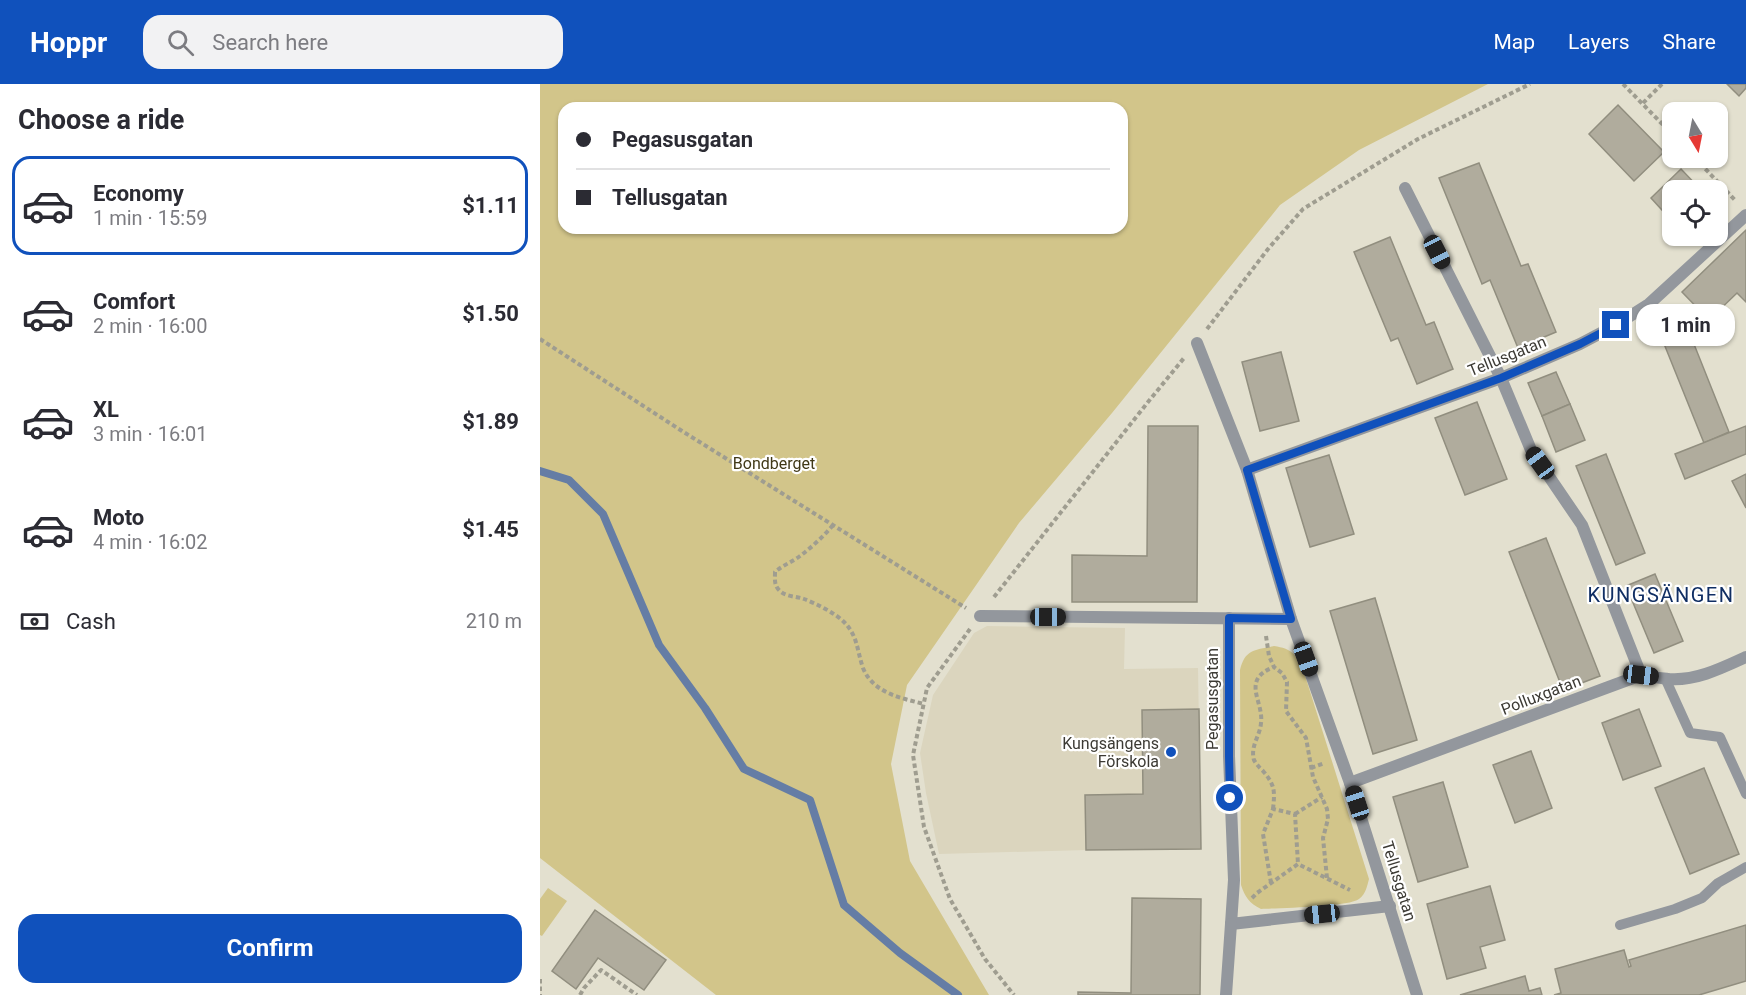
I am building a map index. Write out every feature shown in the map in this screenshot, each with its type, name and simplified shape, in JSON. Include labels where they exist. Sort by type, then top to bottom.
[{"type":"street","points":[[1405,188],[1501,378],[1531,450],[1582,525],[1641,675]]},
{"type":"street","name":"Tellusgatan","points":[[1247,470],[1501,378],[1580,344],[1636,313],[1660,295],[1746,216]]},
{"type":"street","name":"Tellusgatan","points":[[1197,343],[1247,470],[1291,619],[1350,783],[1417,995]]},
{"type":"street","points":[[980,616],[1291,619]]},
{"type":"street","name":"Pegasusgatan","points":[[1226,995],[1234,880],[1229,756],[1229,618]]},
{"type":"street","name":"Polluxgatan","points":[[1350,783],[1641,675],[1691,678],[1717,670],[1746,657]]},
{"type":"street","points":[[1231,924],[1390,906]]},
{"type":"lane","points":[[1665,678],[1690,733],[1720,737],[1746,794]]},
{"type":"lane","points":[[1620,925],[1675,909],[1702,898],[1718,883],[1746,867]]},
{"type":"path","points":[[1014,995],[985,959],[950,899],[924,827],[913,755],[927,688],[1023,559],[1197,343],[1268,249],[1303,209],[1418,139],[1530,84]]},
{"type":"path","points":[[1623,84],[1662,123]]},
{"type":"path","points":[[1643,103],[1662,84]]},
{"type":"path","points":[[1705,168],[1739,204]]},
{"type":"path","points":[[540,339],[980,616]]},
{"type":"path","points":[[833,525],[799,557],[775,572],[775,582],[779,590],[787,595],[805,599],[844,621],[854,635],[863,668],[870,679],[878,687],[891,694],[924,704]]},
{"type":"path","points":[[1264,618],[1269,656],[1274,667],[1282,673],[1287,682],[1286,711],[1306,738],[1313,777],[1327,809],[1328,819],[1323,838],[1327,878]]},
{"type":"path","points":[[1271,883],[1263,834],[1273,809],[1275,793],[1272,781],[1255,762],[1254,743],[1261,725],[1261,713],[1255,686],[1261,675],[1274,667]]},
{"type":"path","points":[[1273,809],[1295,813],[1322,797]]},
{"type":"path","points":[[1295,813],[1298,864]]},
{"type":"path","points":[[1231,924],[1257,892],[1298,864]]},
{"type":"path","points":[[1298,864],[1352,891]]},
{"type":"path","points":[[580,995],[601,970],[637,995]]},
{"type":"path","points":[[540,979],[540,995]]},
{"type":"shaded area","points":[[987,626],[1125,628],[1124,669],[1198,668],[1201,849],[939,854],[920,753],[933,695],[974,633]]},
{"type":"green space","name":"Bondberget","points":[[540,84],[1488,84],[1359,150],[1280,205],[1112,413],[1019,523],[907,685],[891,764],[910,861],[989,995],[716,995],[540,858]]},
{"type":"green space","points":[[1274,646],[1292,653],[1303,669],[1369,879],[1363,895],[1353,902],[1261,909],[1248,899],[1241,885],[1240,670],[1248,654]]},
{"type":"green space","points":[[548,888],[567,901],[542,936],[540,935],[540,899]]},
{"type":"building","points":[[1727,84],[1746,84],[1746,88],[1739,96]]},
{"type":"building","points":[[1618,105],[1662,150],[1662,154],[1634,181],[1589,134]]},
{"type":"building","points":[[1479,163],[1521,266],[1528,264],[1556,332],[1518,348],[1490,280],[1482,284],[1439,178]]},
{"type":"building","points":[[1681,169],[1691,180],[1670,180]]},
{"type":"building","points":[[1662,187],[1662,210],[1651,198]]},
{"type":"building","points":[[1746,230],[1746,302],[1737,293],[1709,320],[1682,292]]},
{"type":"building","points":[[1390,237],[1426,325],[1434,322],[1453,369],[1417,384],[1398,338],[1391,341],[1354,252]]},
{"type":"building","points":[[1680,309],[1729,432],[1704,443],[1654,319]]},
{"type":"building","points":[[1281,352],[1299,421],[1260,431],[1242,362]]},
{"type":"building","points":[[1556,372],[1570,404],[1542,416],[1528,383]]},
{"type":"building","points":[[1477,402],[1507,479],[1465,495],[1435,418]]},
{"type":"building","points":[[1570,404],[1585,440],[1556,452],[1542,416]]},
{"type":"building","points":[[1148,426],[1198,426],[1197,602],[1072,602],[1072,555],[1147,556]]},
{"type":"building","points":[[1746,426],[1746,454],[1685,479],[1675,454]]},
{"type":"building","points":[[1606,454],[1645,553],[1616,565],[1576,466]]},
{"type":"building","points":[[1329,455],[1354,534],[1310,547],[1286,468]]},
{"type":"building","points":[[1746,474],[1746,508],[1732,481]]},
{"type":"building","points":[[1546,538],[1600,676],[1563,690],[1509,552]]},
{"type":"building","points":[[1655,574],[1683,641],[1654,653],[1626,586]]},
{"type":"building","points":[[1375,598],[1417,740],[1373,754],[1330,611]]},
{"type":"building","name":"Kungsängens Förskola","points":[[1199,709],[1201,849],[1086,850],[1085,795],[1143,794],[1142,710]]},
{"type":"building","points":[[1639,709],[1661,766],[1623,780],[1602,723]]},
{"type":"building","points":[[1531,751],[1552,808],[1515,823],[1493,765]]},
{"type":"building","points":[[1704,768],[1739,854],[1690,874],[1655,788]]},
{"type":"building","points":[[1443,782],[1468,867],[1418,882],[1393,797]]},
{"type":"building","points":[[1490,886],[1505,940],[1480,947],[1486,968],[1447,979],[1427,904]]},
{"type":"building","points":[[1132,898],[1201,899],[1200,995],[1078,995],[1078,992],[1131,993]]},
{"type":"building","points":[[595,910],[666,960],[644,990],[598,958],[576,989],[552,971]]},
{"type":"building","points":[[1746,925],[1746,981],[1699,995],[1554,995],[1561,993],[1555,969],[1624,950],[1629,967],[1631,966],[1629,960]]},
{"type":"building","points":[[1525,976],[1529,991],[1540,988],[1542,995],[1460,995]]},
{"type":"waterway","points":[[540,471],[569,480],[603,514],[659,645],[705,708],[744,769],[810,800],[844,905],[900,953],[958,995]]},
{"type":"place","name":"Kungsängens Förskola","points":[[1171,752]]},
{"type":"district","name":"KUNGSÄNGEN","points":[[1661,595]]},
{"type":"route","points":[[1230,798],[1229,618],[1291,619],[1247,470],[1501,378],[1580,344],[1616,325]]}]
